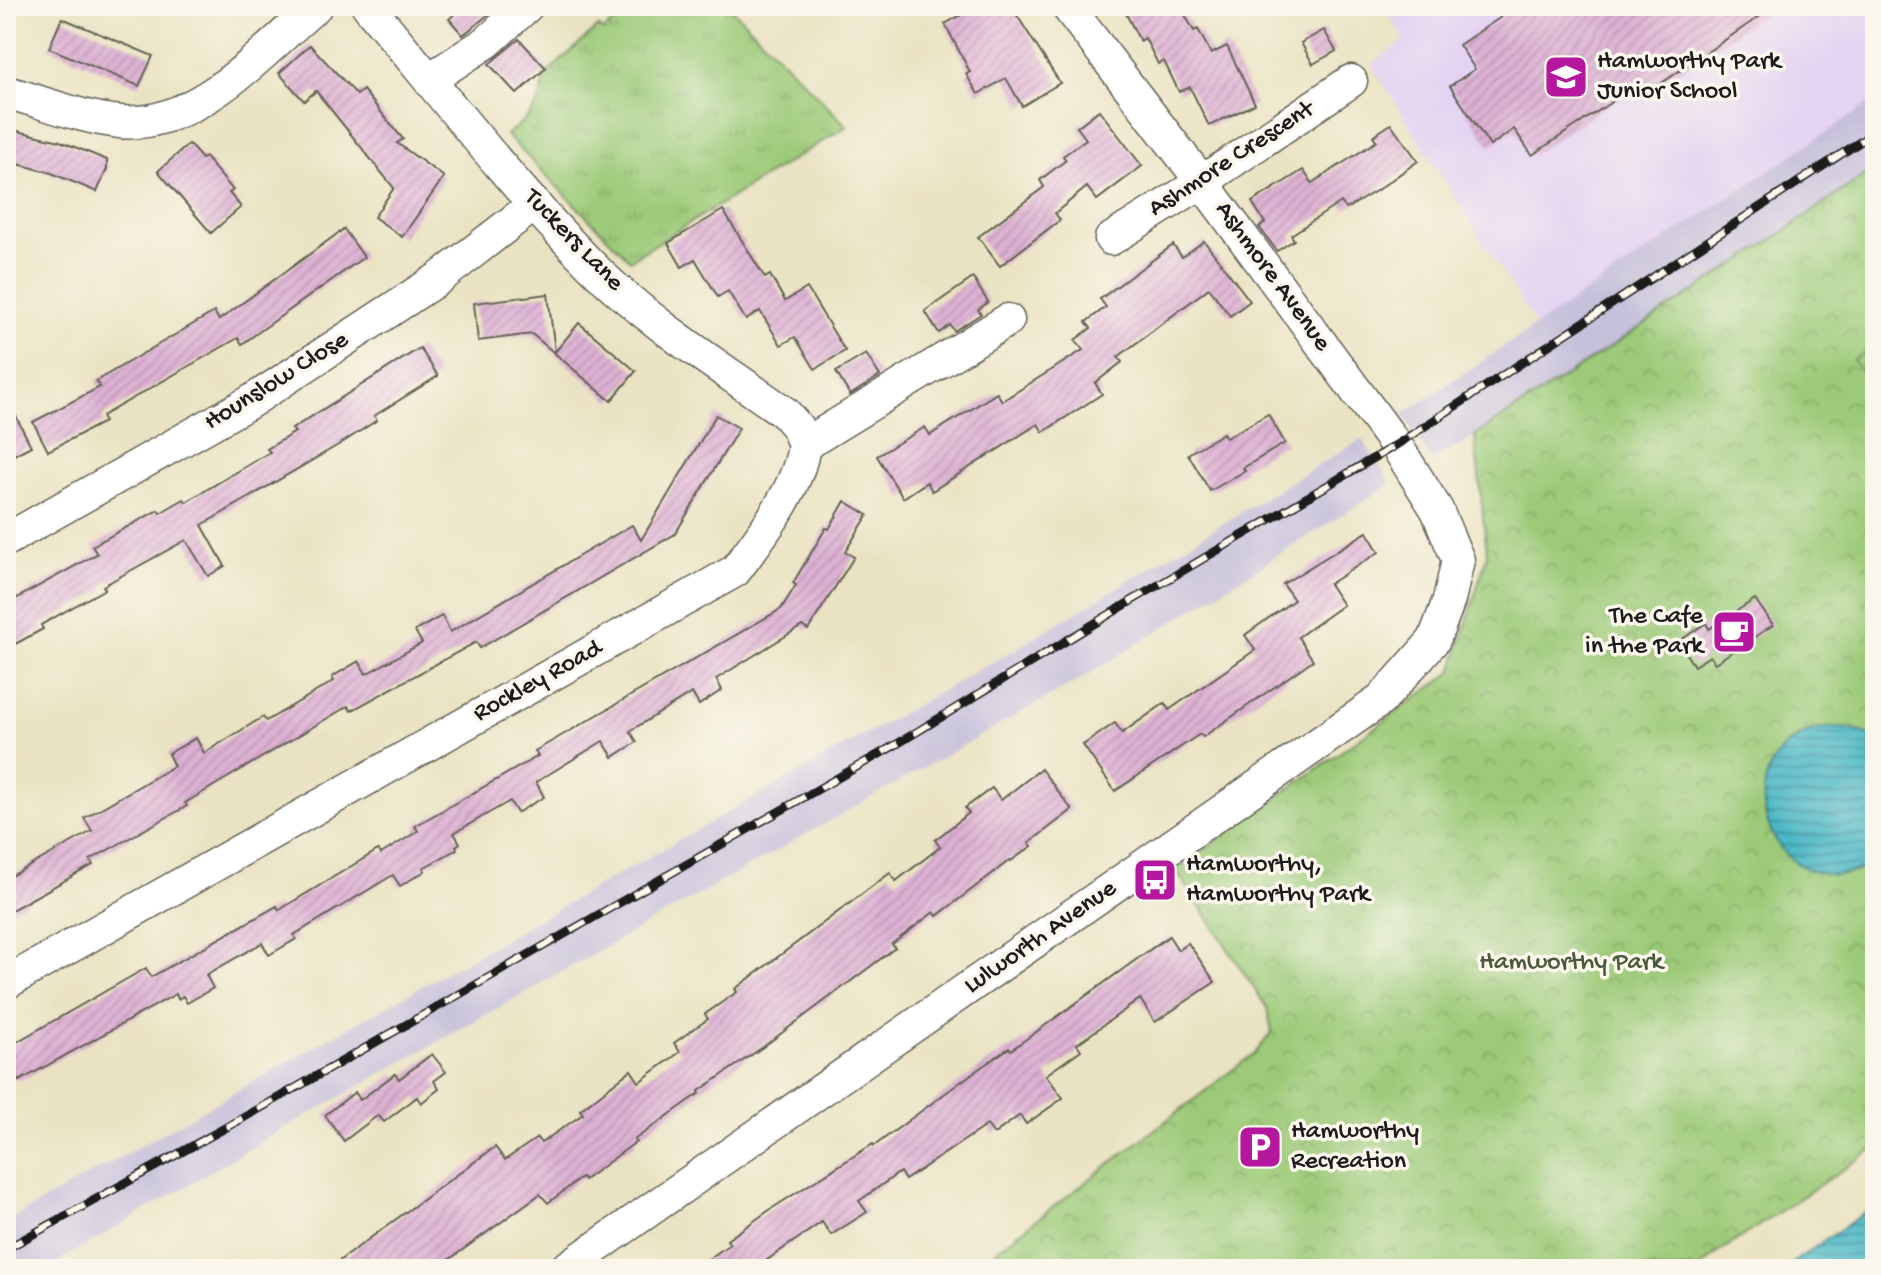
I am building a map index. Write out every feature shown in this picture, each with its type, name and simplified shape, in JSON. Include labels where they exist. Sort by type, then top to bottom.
[{"type":"street","points":[[6,92],[121,122],[163,117],[184,111],[215,93],[316,6]]},
{"type":"street","name":"Tuckers Lane","points":[[368,6],[535,204],[592,266],[646,313],[785,413],[797,427],[804,445]]},
{"type":"street","points":[[430,79],[487,42],[527,6]]},
{"type":"street","name":"Ashmore Avenue","points":[[1067,6],[1202,182],[1396,445],[1437,510],[1458,560]]},
{"type":"street","name":"Ashmore Crescent","points":[[1111,239],[1202,182],[1351,81]]},
{"type":"street","name":"Hounslow Close","points":[[6,540],[250,402],[438,279],[535,204]]},
{"type":"street","points":[[804,445],[1008,320]]},
{"type":"street","name":"Rockley Road","points":[[6,983],[735,571],[794,481],[802,464],[804,445]]},
{"type":"street","name":"Lulworth Avenue","points":[[565,1269],[1381,700],[1434,640],[1449,600],[1458,560]]},
{"type":"shaded area","points":[[1384,6],[1875,6],[1875,100],[1537,327],[1371,65],[1405,40]]},
{"type":"shaded area","points":[[1875,100],[1875,168],[1772,240],[1475,436],[1432,460],[1403,414]]},
{"type":"shaded area","points":[[1362,439],[1391,484],[1088,675],[276,1133],[50,1269],[6,1269],[6,1222],[1014,650]]},
{"type":"green space","points":[[634,6],[729,6],[847,126],[630,260],[506,135],[528,117],[538,103],[544,76],[598,27],[603,31]]},
{"type":"green space","name":"Hamworthy Park","points":[[1875,168],[1875,1148],[1716,1254],[1700,1269],[972,1269],[1256,1052],[1272,1032],[1267,1008],[1176,870],[1452,672],[1487,555],[1475,436],[1772,240]]},
{"type":"green space","points":[[1875,347],[1875,390],[1853,360]]},
{"type":"water","points":[[1834,727],[1863,732],[1875,739],[1875,863],[1840,874],[1810,870],[1786,854],[1771,830],[1764,803],[1767,775],[1782,750],[1809,732]]},
{"type":"water","points":[[1875,1205],[1875,1269],[1784,1269]]},
{"type":"building","points":[[464,6],[489,6],[493,11],[463,35],[449,19]]},
{"type":"building","points":[[956,6],[1011,6],[1060,83],[1022,106],[1006,78],[978,94],[945,24],[961,15]]},
{"type":"building","points":[[1122,6],[1180,6],[1194,31],[1198,29],[1211,54],[1227,46],[1255,104],[1209,126],[1190,87],[1179,92],[1164,61],[1158,64],[1145,38],[1140,41]]},
{"type":"building","name":"Hamworthy Park Junior School","points":[[1494,6],[1775,6],[1641,97],[1634,87],[1532,155],[1514,129],[1490,146],[1450,86],[1475,69],[1459,45],[1501,17]]},
{"type":"building","points":[[62,18],[153,56],[139,86],[49,48]]},
{"type":"building","points":[[1324,30],[1336,51],[1313,64],[1301,43]]},
{"type":"building","points":[[519,39],[546,68],[517,94],[489,64]]},
{"type":"building","points":[[310,45],[357,95],[363,90],[403,139],[397,143],[444,177],[402,237],[374,217],[394,188],[316,91],[304,101],[279,73]]},
{"type":"building","points":[[1099,110],[1142,166],[1097,200],[1087,187],[1055,213],[1060,220],[1000,266],[978,237],[1044,187],[1040,180],[1066,160],[1063,156],[1086,139],[1077,127]]},
{"type":"building","points":[[1391,124],[1418,161],[1346,209],[1341,202],[1291,235],[1294,240],[1277,251],[1259,227],[1265,223],[1252,202],[1303,170],[1312,183],[1377,141],[1373,136]]},
{"type":"building","points":[[13,130],[60,141],[107,160],[107,169],[97,192],[49,172],[6,161]]},
{"type":"building","points":[[189,144],[202,159],[205,157],[233,190],[229,193],[241,207],[211,233],[158,171]]},
{"type":"building","points":[[723,210],[765,278],[770,275],[785,301],[807,288],[845,351],[815,369],[795,337],[781,345],[760,311],[746,320],[728,291],[718,297],[695,259],[682,267],[668,243]]},
{"type":"building","points":[[344,229],[364,257],[242,344],[238,338],[102,416],[104,422],[48,451],[33,422],[100,387],[96,381],[214,312],[219,320]]},
{"type":"building","points":[[1204,241],[1250,301],[1230,316],[1209,288],[1118,357],[1122,362],[1095,383],[1102,394],[1043,432],[1038,424],[932,491],[927,482],[903,498],[877,456],[925,427],[930,435],[997,393],[1002,401],[1083,350],[1075,340],[1091,328],[1086,322],[1106,307],[1100,299],[1173,245],[1182,257]]},
{"type":"building","points":[[973,278],[988,302],[978,310],[981,314],[954,331],[950,325],[939,333],[925,311]]},
{"type":"building","points":[[548,294],[555,352],[579,323],[636,371],[611,401],[532,334],[478,341],[474,303]]},
{"type":"building","points":[[420,348],[438,376],[374,416],[377,420],[345,441],[202,525],[225,566],[208,576],[186,540],[103,586],[105,589],[6,649],[6,604],[97,554],[92,546],[158,510],[160,513],[184,499],[186,502],[270,452],[267,449],[295,432],[292,429]]},
{"type":"building","points":[[866,354],[880,376],[850,395],[836,372]]},
{"type":"building","points":[[6,397],[31,446],[6,459]]},
{"type":"building","points":[[1268,414],[1285,443],[1210,491],[1188,454],[1223,433],[1226,438]]},
{"type":"building","points":[[716,415],[739,428],[675,534],[480,648],[476,642],[351,711],[348,706],[185,803],[187,806],[90,860],[93,865],[6,913],[6,879],[92,831],[84,818],[174,766],[168,754],[196,738],[204,753],[263,717],[266,721],[334,681],[332,677],[359,661],[366,674],[422,643],[415,631],[442,616],[450,632],[632,525],[641,540]]},
{"type":"building","points":[[845,501],[868,515],[845,552],[854,557],[808,630],[802,626],[716,679],[722,690],[699,705],[692,693],[630,731],[637,742],[613,757],[603,741],[536,782],[544,797],[517,813],[510,801],[454,833],[460,843],[457,849],[423,868],[425,871],[400,886],[393,875],[294,935],[296,939],[269,955],[262,943],[206,975],[213,988],[187,1003],[183,996],[178,999],[176,994],[19,1081],[17,1077],[6,1082],[6,1048],[146,968],[151,977],[277,906],[279,910],[378,850],[381,854],[418,831],[415,826],[538,756],[535,751],[781,609],[796,585],[793,583]]},
{"type":"building","points":[[1367,532],[1379,552],[1329,584],[1343,605],[1298,637],[1313,660],[1203,737],[1200,734],[1115,791],[1083,745],[1115,723],[1122,733],[1165,703],[1169,710],[1255,650],[1245,635],[1294,600],[1283,584]]},
{"type":"building","points":[[1755,599],[1773,625],[1715,663],[1710,656],[1694,666],[1678,642],[1706,623],[1709,629]]},
{"type":"building","points":[[1041,769],[1072,810],[1029,843],[1032,846],[937,916],[934,912],[892,944],[895,948],[699,1091],[584,1180],[582,1177],[548,1203],[540,1194],[436,1269],[328,1269],[495,1147],[505,1160],[537,1138],[541,1143],[583,1114],[580,1110],[631,1070],[639,1082],[680,1052],[674,1043],[708,1019],[705,1014],[737,992],[735,989],[890,873],[896,881],[940,847],[935,840],[969,813],[965,808],[992,788],[1001,800]]},
{"type":"building","points":[[1169,936],[1178,950],[1188,943],[1215,982],[1155,1022],[1140,999],[1077,1044],[1081,1050],[1046,1075],[1063,1098],[1026,1124],[1020,1115],[994,1134],[987,1125],[905,1180],[900,1172],[859,1201],[867,1212],[831,1235],[822,1222],[754,1269],[694,1269],[730,1244],[727,1240],[771,1209],[874,1146]]},
{"type":"building","points":[[432,1054],[446,1072],[434,1081],[439,1089],[421,1103],[417,1097],[384,1122],[378,1115],[344,1141],[325,1115],[355,1092],[360,1100],[395,1074],[399,1079]]},
{"type":"railway","points":[[6,1249],[243,1118],[897,744],[1396,445],[1875,132]]},
{"type":"place","name":"Hamworthy Park Junior School","points":[[1566,77]]},
{"type":"place","name":"The Cafe in the Park","points":[[1734,632]]},
{"type":"place","name":"Hamworthy, Hamworthy Park","points":[[1155,880]]},
{"type":"place","name":"Hamworthy Recreation","points":[[1260,1147]]}]
